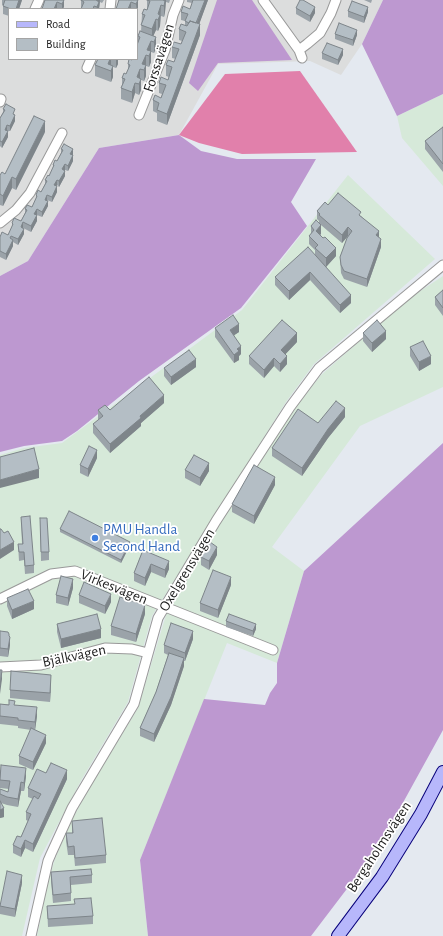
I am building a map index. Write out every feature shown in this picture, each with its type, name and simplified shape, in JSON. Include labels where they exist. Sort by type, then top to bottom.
[{"type":"main road","name":"Bergaholmsvägen","points":[[338,936],[382,877],[421,814],[443,772]]},
{"type":"street","name":"Forssavägen","points":[[139,115],[165,50],[173,15],[179,0]]},
{"type":"street","points":[[263,0],[300,54],[307,44],[320,33],[336,0]]},
{"type":"street","points":[[0,223],[16,210],[30,193],[62,134]]},
{"type":"street","name":"Oxelgrensvägen","points":[[31,936],[48,861],[72,808],[134,704],[158,618],[216,521],[290,406],[319,368],[443,266]]},
{"type":"street","name":"Virkesvägen","points":[[0,599],[51,574],[75,572],[273,650]]},
{"type":"street","name":"Bjälkvägen","points":[[0,667],[41,665],[105,648],[132,649],[148,653]]},
{"type":"shaded area","points":[[0,0],[383,0],[362,44],[341,75],[310,61],[218,64],[179,135],[99,148],[28,261],[0,276]]},
{"type":"shaded area","points":[[217,0],[252,0],[292,60],[218,63],[198,91],[189,83]]},
{"type":"shaded area","points":[[383,0],[443,0],[443,94],[397,116],[362,44]]},
{"type":"shaded area","points":[[300,71],[357,152],[242,154],[199,143],[179,135],[225,74]]},
{"type":"shaded area","points":[[443,94],[443,186],[402,138],[397,116]]},
{"type":"shaded area","points":[[179,135],[201,151],[237,159],[316,159],[291,202],[307,226],[241,308],[139,381],[77,431],[62,441],[24,446],[0,452],[0,276],[28,261],[99,148]]},
{"type":"shaded area","points":[[348,175],[435,259],[314,364],[286,402],[152,616],[128,702],[82,779],[40,858],[22,936],[0,936],[0,455],[24,448],[62,443],[242,310]]},
{"type":"shaded area","points":[[443,276],[443,387],[360,426],[272,547],[304,571],[277,663],[227,643],[140,860],[148,936],[37,936],[48,882],[55,859],[72,819],[138,708],[166,615],[241,487],[278,429],[321,375],[405,301]]},
{"type":"shaded area","points":[[443,443],[443,730],[378,848],[311,936],[148,936],[140,860],[204,699],[265,705],[270,693],[277,683],[277,663],[304,571]]},
{"type":"building","points":[[5,0],[19,0],[16,8],[3,6]]},
{"type":"building","points":[[45,0],[64,0],[62,4],[57,2],[54,8],[42,8]]},
{"type":"building","points":[[81,0],[96,0],[99,2],[97,7],[81,8],[84,2]]},
{"type":"building","points":[[119,0],[138,0],[136,4],[131,2],[128,8],[116,8]]},
{"type":"building","points":[[147,0],[165,1],[164,6],[161,5],[158,14],[160,15],[158,20],[156,19],[152,29],[141,25],[145,15],[142,14],[144,9],[147,10],[150,1]]},
{"type":"building","points":[[193,0],[205,0],[196,23],[190,21],[189,23],[185,21],[188,14],[181,12],[183,6],[190,9]]},
{"type":"building","points":[[300,0],[303,0],[315,7],[310,16],[296,8]]},
{"type":"building","points":[[352,1],[368,7],[364,17],[348,11]]},
{"type":"building","points":[[190,21],[200,24],[167,114],[157,110],[159,103],[153,100],[155,95],[161,98],[166,85],[159,83],[161,77],[168,80],[172,67],[166,65],[168,60],[174,62],[179,49],[172,47],[174,42],[181,44],[186,32],[179,29],[181,24],[187,26]]},
{"type":"building","points":[[339,23],[357,30],[353,40],[335,34]]},
{"type":"building","points":[[140,31],[156,37],[154,42],[151,41],[147,50],[151,51],[149,56],[146,55],[142,64],[146,65],[144,70],[140,69],[137,77],[141,79],[139,84],[135,83],[132,92],[121,88],[125,79],[122,78],[124,73],[126,74],[130,65],[128,64],[129,60],[138,60],[138,42],[140,37],[138,36]]},
{"type":"building","points":[[327,43],[343,49],[338,60],[322,53]]},
{"type":"building","points":[[98,60],[110,60],[108,64],[113,66],[111,71],[95,65]]},
{"type":"building","points":[[6,104],[15,109],[13,114],[15,115],[10,126],[7,125],[5,130],[8,131],[2,142],[0,141],[0,118],[5,110],[3,109]]},
{"type":"building","points":[[34,116],[45,121],[16,179],[12,177],[3,196],[0,194],[0,175],[2,172],[5,174]]},
{"type":"building","points":[[443,127],[443,164],[425,141]]},
{"type":"building","points":[[64,144],[73,149],[70,154],[73,155],[68,166],[65,164],[62,169],[65,171],[59,181],[57,180],[54,185],[57,186],[52,197],[47,195],[45,200],[48,201],[42,212],[37,209],[34,214],[37,215],[31,226],[23,222],[21,227],[24,229],[18,239],[11,236],[10,238],[13,240],[6,254],[0,251],[0,237],[2,232],[8,235],[14,218],[21,221],[27,210],[25,209],[27,205],[32,207],[38,190],[41,192],[55,160],[57,161],[63,150],[61,149]]},
{"type":"building","points":[[338,193],[361,212],[359,215],[379,231],[376,235],[381,239],[367,279],[344,271],[341,265],[340,257],[347,238],[352,231],[348,227],[342,235],[319,215],[320,214],[317,211],[325,202],[328,205]]},
{"type":"building","points":[[316,220],[321,225],[316,231],[323,238],[325,237],[336,248],[326,258],[315,248],[318,245],[309,236],[314,230],[311,226]]},
{"type":"building","points":[[308,247],[351,295],[340,305],[310,272],[289,291],[275,277]]},
{"type":"building","points":[[443,290],[443,308],[435,297]]},
{"type":"building","points":[[233,315],[239,324],[230,330],[241,346],[237,349],[239,351],[234,355],[215,328]]},
{"type":"building","points":[[282,320],[297,333],[281,350],[287,356],[280,364],[274,358],[264,370],[249,356]]},
{"type":"building","points":[[377,320],[386,331],[372,343],[363,333]]},
{"type":"building","points":[[423,341],[431,356],[419,362],[410,347]]},
{"type":"building","points":[[189,350],[196,359],[171,377],[164,368]]},
{"type":"building","points":[[149,377],[164,395],[140,416],[141,418],[110,444],[93,424],[103,416],[98,410],[105,405],[110,410]]},
{"type":"building","points":[[336,401],[345,408],[328,429],[302,468],[272,448],[298,409],[318,423]]},
{"type":"building","points":[[89,446],[97,450],[88,469],[80,465]]},
{"type":"building","points":[[34,448],[39,469],[0,480],[0,457]]},
{"type":"building","points":[[194,455],[209,463],[200,478],[185,470]]},
{"type":"building","points":[[254,465],[275,477],[254,516],[232,504]]},
{"type":"building","name":"PMU Handla Second Hand","points":[[69,511],[130,542],[121,560],[60,529]]},
{"type":"building","points":[[30,516],[34,565],[25,566],[24,552],[19,552],[18,544],[23,544],[21,517]]},
{"type":"building","points":[[40,518],[47,518],[49,552],[41,552]]},
{"type":"building","points":[[0,529],[4,533],[8,531],[14,542],[0,550]]},
{"type":"building","points":[[210,542],[217,547],[209,561],[201,557]]},
{"type":"building","points":[[143,550],[169,561],[165,570],[151,564],[145,578],[134,573]]},
{"type":"building","points":[[213,570],[231,577],[218,610],[200,603]]},
{"type":"building","points":[[61,576],[73,579],[68,598],[56,595]]},
{"type":"building","points":[[84,582],[111,594],[105,606],[79,595]]},
{"type":"building","points":[[28,589],[34,601],[12,610],[7,598]]},
{"type":"building","points":[[120,597],[145,605],[136,634],[111,626]]},
{"type":"building","points":[[97,614],[101,629],[61,639],[57,624]]},
{"type":"building","points":[[229,614],[256,624],[253,631],[226,621]]},
{"type":"building","points":[[171,623],[193,631],[185,653],[164,645]]},
{"type":"building","points":[[0,631],[8,632],[9,634],[8,649],[0,648]]},
{"type":"building","points":[[169,653],[184,658],[171,697],[154,734],[140,728],[156,692]]},
{"type":"building","points":[[0,670],[2,670],[0,686]]},
{"type":"building","points":[[11,671],[51,675],[50,693],[10,690]]},
{"type":"building","points":[[9,700],[15,701],[14,705],[37,707],[35,722],[0,716],[0,704],[9,705]]},
{"type":"building","points":[[31,728],[46,735],[33,762],[19,756]]},
{"type":"building","points":[[51,763],[67,770],[33,844],[25,840],[21,849],[13,845],[17,836],[21,837],[31,814],[26,812],[34,796],[38,799],[41,794],[28,788],[37,769],[46,773]]},
{"type":"building","points":[[1,765],[26,768],[24,783],[21,782],[18,799],[0,794],[0,789],[8,792],[10,781],[0,780]]},
{"type":"building","points":[[0,801],[4,808],[0,810]]},
{"type":"building","points":[[102,818],[106,855],[75,858],[74,846],[68,847],[66,833],[73,833],[72,821]]},
{"type":"building","points":[[91,869],[92,875],[70,877],[71,893],[53,895],[51,872]]},
{"type":"building","points":[[7,871],[22,875],[15,909],[0,906]]},
{"type":"building","points":[[91,898],[93,916],[48,919],[47,906],[75,904],[74,899]]},
{"type":"place","name":"PMU Handla Second Hand","points":[[95,538]]}]
